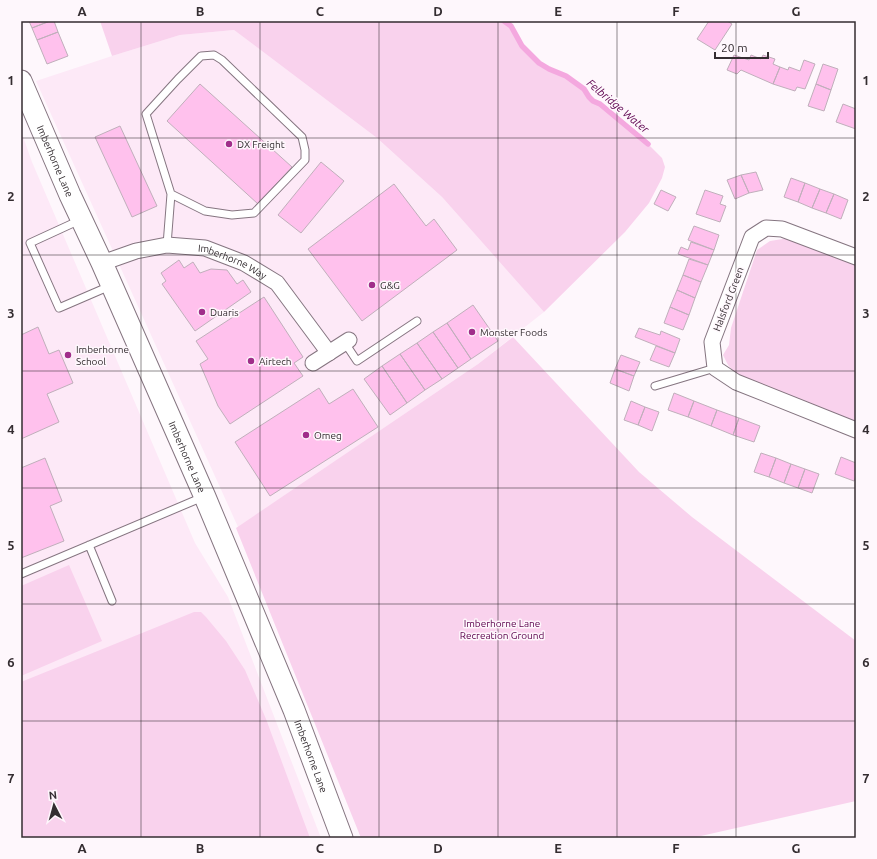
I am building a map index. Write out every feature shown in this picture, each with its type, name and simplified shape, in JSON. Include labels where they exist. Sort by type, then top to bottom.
[{"type":"street","name":"Imberhorne Lane","points":[[21,81],[70,195],[112,285],[205,497],[294,710],[342,838]]},
{"type":"street","name":"Halsford Green","points":[[715,368],[712,342],[752,237],[766,228],[782,229],[856,257]]},
{"type":"street","name":"Imberhorne Way","points":[[102,263],[136,251],[167,245],[205,248],[244,263],[277,283],[329,353]]},
{"type":"street","points":[[313,363],[347,342]]},
{"type":"street","points":[[715,368],[736,382],[856,430]]},
{"type":"lane","points":[[167,245],[171,194],[146,114],[201,56],[214,55],[222,60],[302,137],[305,150],[305,160],[254,213],[232,215],[205,211],[171,194]]},
{"type":"lane","points":[[81,219],[30,243],[59,308],[112,285]]},
{"type":"lane","points":[[347,342],[357,361],[418,321]]},
{"type":"lane","points":[[655,386],[715,368]]},
{"type":"lane","points":[[21,574],[205,497]]},
{"type":"lane","points":[[88,545],[112,601]]},
{"type":"shaded area","points":[[234,30],[377,138],[442,197],[544,312],[478,364],[238,527],[36,81],[180,35]]},
{"type":"shaded area","name":"Imberhorne School","points":[[21,131],[32,162],[195,543],[228,597],[321,838],[21,838]]},
{"type":"green space","points":[[100,21],[504,21],[511,26],[522,46],[539,63],[566,76],[584,89],[593,101],[600,104],[648,144],[662,158],[665,167],[662,178],[649,203],[625,232],[544,312],[442,197],[377,138],[234,30],[180,35],[112,56]]},
{"type":"green space","points":[[789,238],[856,265],[856,422],[736,374],[728,365],[723,355],[729,345],[731,328],[757,250],[770,241]]},
{"type":"green space","name":"Imberhorne Lane Recreation Ground","points":[[513,337],[639,472],[692,517],[856,641],[856,801],[692,838],[361,838],[236,528],[478,364]]},
{"type":"green space","points":[[69,565],[102,641],[21,676],[21,586]]},
{"type":"green space","points":[[194,612],[201,612],[206,617],[226,641],[245,670],[266,719],[310,838],[21,838],[21,682]]},
{"type":"building","points":[[29,21],[50,21],[32,28]]},
{"type":"building","points":[[50,21],[54,21],[58,32],[37,40],[32,28]]},
{"type":"building","points":[[709,21],[727,21],[732,24],[715,50],[697,39]]},
{"type":"building","points":[[58,32],[68,56],[47,64],[37,40]]},
{"type":"building","points":[[734,55],[749,60],[751,55],[761,59],[763,55],[775,59],[773,64],[780,67],[773,84],[741,70],[737,74],[727,70]]},
{"type":"building","points":[[804,60],[815,64],[805,89],[797,87],[795,91],[773,84],[780,67],[788,70],[789,67],[800,71]]},
{"type":"building","points":[[823,64],[838,69],[831,90],[816,84]]},
{"type":"building","name":"DX Freight","points":[[200,84],[292,167],[258,204],[167,121]]},
{"type":"building","points":[[816,84],[831,90],[824,111],[808,106]]},
{"type":"building","points":[[843,104],[856,109],[856,129],[836,122]]},
{"type":"building","points":[[120,126],[157,206],[132,217],[95,137]]},
{"type":"building","points":[[321,162],[344,181],[301,233],[278,215]]},
{"type":"building","points":[[756,172],[763,190],[749,193],[741,175]]},
{"type":"building","points":[[741,175],[749,193],[735,199],[727,180]]},
{"type":"building","points":[[791,178],[805,183],[798,202],[784,197]]},
{"type":"building","points":[[805,183],[820,189],[812,208],[798,202]]},
{"type":"building","name":"G&G","points":[[394,184],[426,226],[434,219],[457,250],[362,321],[308,249]]},
{"type":"building","points":[[820,189],[834,194],[826,213],[812,208]]},
{"type":"building","points":[[661,190],[676,197],[668,211],[654,204]]},
{"type":"building","points":[[705,190],[723,196],[720,204],[726,206],[720,222],[696,214]]},
{"type":"building","points":[[834,194],[848,200],[841,219],[826,213]]},
{"type":"building","points":[[694,226],[719,235],[714,250],[688,240]]},
{"type":"building","points":[[691,242],[714,250],[708,265],[678,254],[681,247],[688,250]]},
{"type":"building","points":[[689,259],[708,265],[701,282],[683,275]]},
{"type":"building","name":"Duaris","points":[[179,260],[184,268],[193,262],[200,273],[211,269],[227,270],[237,284],[243,280],[251,292],[195,331],[162,284],[166,281],[161,273]]},
{"type":"building","points":[[683,275],[701,282],[695,298],[677,290]]},
{"type":"building","points":[[677,290],[695,298],[689,315],[670,307]]},
{"type":"building","name":"Airtech","points":[[264,297],[303,357],[294,363],[303,376],[230,424],[218,406],[200,364],[208,359],[196,341]]},
{"type":"building","name":"Monster Foods","points":[[473,305],[498,341],[471,359],[447,323]]},
{"type":"building","points":[[670,307],[689,315],[683,330],[664,323]]},
{"type":"building","points":[[447,323],[471,359],[458,368],[433,332]]},
{"type":"building","points":[[38,327],[49,354],[59,350],[73,383],[47,394],[59,422],[21,439],[21,335]]},
{"type":"building","points":[[639,328],[660,335],[661,331],[680,339],[675,353],[635,337]]},
{"type":"building","points":[[433,332],[458,368],[442,379],[417,343]]},
{"type":"building","points":[[417,343],[442,379],[425,390],[400,354]]},
{"type":"building","points":[[656,346],[675,353],[669,367],[650,360]]},
{"type":"building","points":[[400,354],[425,390],[407,403],[382,366]]},
{"type":"building","points":[[621,355],[640,362],[634,376],[615,369]]},
{"type":"building","points":[[382,366],[407,403],[390,415],[364,379]]},
{"type":"building","points":[[615,369],[634,376],[629,391],[610,383]]},
{"type":"building","name":"Omeg","points":[[319,388],[329,404],[353,389],[378,427],[270,496],[235,442]]},
{"type":"building","points":[[674,393],[694,401],[688,417],[668,410]]},
{"type":"building","points":[[631,401],[645,407],[638,425],[624,420]]},
{"type":"building","points":[[694,401],[717,410],[711,426],[688,417]]},
{"type":"building","points":[[645,407],[659,412],[652,431],[638,425]]},
{"type":"building","points":[[717,410],[739,418],[733,435],[711,426]]},
{"type":"building","points":[[739,418],[760,426],[754,442],[733,435]]},
{"type":"building","points":[[761,453],[776,458],[769,477],[754,472]]},
{"type":"building","points":[[841,457],[856,463],[856,477],[854,481],[835,474]]},
{"type":"building","points":[[45,458],[62,501],[50,506],[64,541],[21,558],[21,468]]},
{"type":"building","points":[[776,458],[791,464],[784,483],[769,477]]},
{"type":"building","points":[[791,464],[805,469],[798,488],[784,483]]},
{"type":"building","points":[[805,469],[819,474],[812,493],[798,488]]},
{"type":"waterway","name":"Felbridge Water","points":[[504,21],[511,26],[522,46],[539,63],[566,76],[584,89],[593,101],[600,104],[648,144]]},
{"type":"place","name":"DX Freight","points":[[229,144]]},
{"type":"place","name":"G&G","points":[[372,285]]},
{"type":"place","name":"Duaris","points":[[202,312]]},
{"type":"place","name":"Monster Foods","points":[[472,332]]},
{"type":"place","name":"Imberhorne School","points":[[68,355]]},
{"type":"place","name":"Airtech","points":[[251,361]]},
{"type":"place","name":"Omeg","points":[[306,435]]}]
